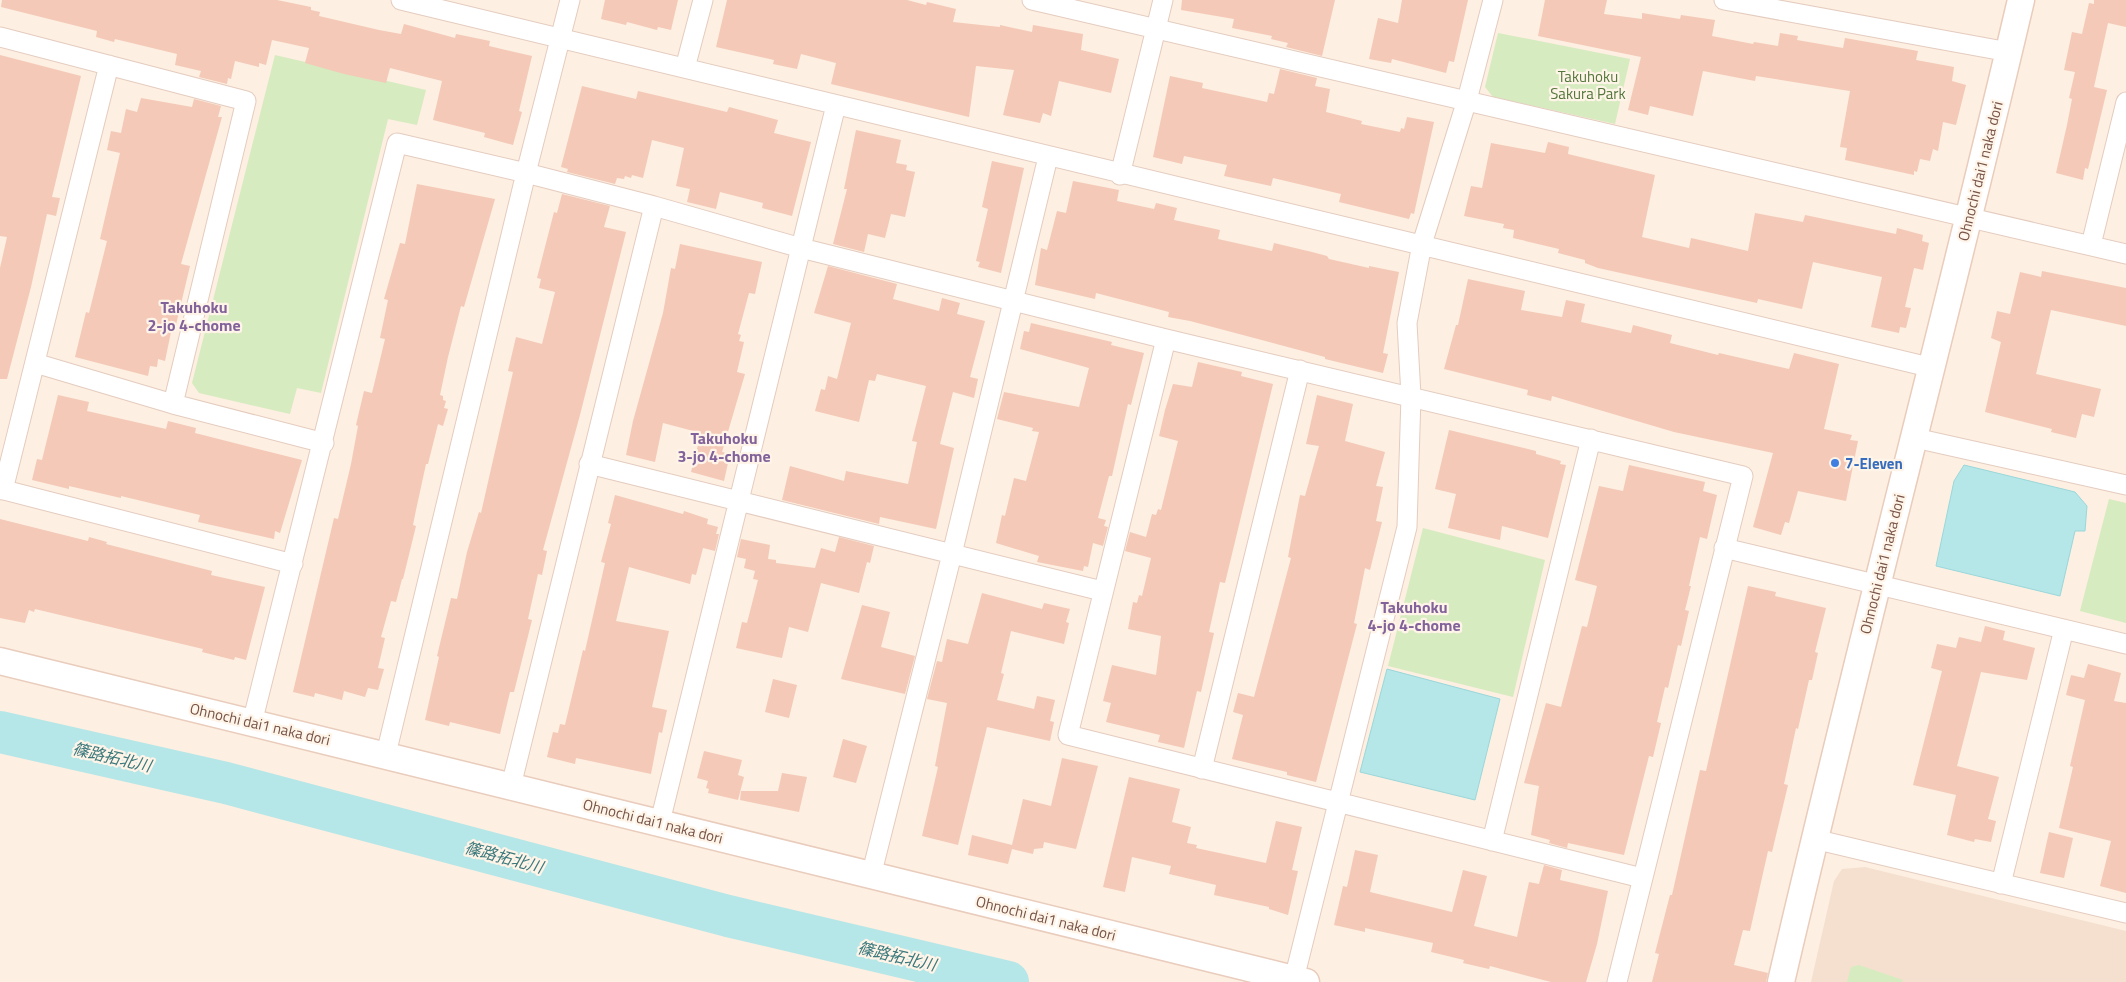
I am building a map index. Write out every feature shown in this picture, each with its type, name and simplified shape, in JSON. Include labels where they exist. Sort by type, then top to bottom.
[{"type":"street","points":[[401,0],[431,4],[560,39],[1120,175],[1422,244],[1933,368]]},
{"type":"street","points":[[386,754],[526,173],[570,0]]},
{"type":"street","points":[[685,68],[702,0]]},
{"type":"street","points":[[1032,0],[2126,254]]},
{"type":"street","points":[[1120,175],[1163,0]]},
{"type":"street","points":[[1300,981],[1339,802],[1407,527],[1411,396],[1407,323],[1422,244],[1467,100],[1493,0]]},
{"type":"street","points":[[1724,0],[2009,52]]},
{"type":"street","name":"Ohnochi dai1 naka dori","points":[[1781,982],[1876,584],[1933,368],[2021,0]]},
{"type":"street","points":[[0,37],[246,101],[173,404]]},
{"type":"street","points":[[109,65],[2,490],[293,564]]},
{"type":"street","points":[[2091,245],[2126,102]]},
{"type":"street","points":[[660,822],[836,105]]},
{"type":"street","points":[[252,723],[324,443],[397,143],[526,173],[654,206],[801,248],[1166,338],[1742,476],[1617,982]]},
{"type":"street","points":[[871,876],[952,554],[1048,157]]},
{"type":"street","points":[[511,786],[654,206]]},
{"type":"street","points":[[1166,338],[1102,591],[1068,735],[1642,878]]},
{"type":"street","points":[[35,363],[173,404],[324,443]]},
{"type":"street","points":[[1202,769],[1300,370]]},
{"type":"street","points":[[1915,438],[2126,485]]},
{"type":"street","points":[[1492,841],[1591,439]]},
{"type":"street","points":[[590,464],[1102,591]]},
{"type":"street","points":[[1724,548],[2126,644]]},
{"type":"street","points":[[2002,884],[2064,629]]},
{"type":"street","name":"Ohnochi dai1 naka dori","points":[[0,661],[386,754],[871,876],[1300,981]]},
{"type":"street","points":[[1814,839],[2126,913]]},
{"type":"shaded area","points":[[1865,867],[2126,931],[2126,982],[1811,982],[1834,881],[1842,869]]},
{"type":"green space","name":"Takuhoku Sakura Park","points":[[1498,33],[1630,59],[1615,124],[1493,97],[1485,87]]},
{"type":"green space","points":[[275,55],[426,90],[417,125],[388,119],[321,393],[297,388],[290,414],[199,393],[192,383]]},
{"type":"green space","points":[[2109,499],[2126,503],[2126,623],[2080,611]]},
{"type":"green space","points":[[1423,528],[1545,560],[1513,697],[1388,666]]},
{"type":"green space","points":[[1859,965],[1903,980],[1902,982],[1847,982],[1851,967]]},
{"type":"water","points":[[1964,465],[2075,492],[2087,506],[2085,531],[2075,531],[2060,596],[1936,566],[1954,481]]},
{"type":"water","points":[[1387,669],[1500,699],[1475,800],[1360,772]]},
{"type":"building","points":[[2,0],[277,0],[311,7],[311,10],[320,12],[319,16],[379,30],[401,34],[404,24],[455,38],[456,34],[490,41],[489,46],[532,56],[519,111],[522,112],[513,145],[484,137],[485,133],[433,120],[442,81],[390,68],[386,83],[344,74],[305,63],[309,48],[272,40],[266,65],[259,63],[259,67],[235,61],[231,79],[228,78],[227,84],[199,77],[201,71],[175,65],[177,54],[115,39],[114,42],[96,37],[97,31],[1,7]]},
{"type":"building","points":[[605,0],[678,0],[671,30],[658,27],[657,30],[627,22],[626,25],[601,19]]},
{"type":"building","points":[[727,0],[907,0],[926,5],[927,2],[956,9],[953,22],[1000,27],[1000,25],[1032,32],[1033,25],[1083,34],[1081,50],[1119,59],[1111,93],[1059,81],[1051,116],[1043,113],[1040,123],[1003,115],[1014,70],[976,66],[969,117],[831,84],[836,63],[801,54],[797,69],[773,64],[774,60],[716,47]]},
{"type":"building","points":[[1182,0],[1335,0],[1322,56],[1286,47],[1288,43],[1271,39],[1272,36],[1232,28],[1234,19],[1181,10]]},
{"type":"building","points":[[1402,0],[1468,0],[1454,62],[1449,61],[1446,73],[1392,59],[1391,63],[1369,59],[1378,18],[1398,23]]},
{"type":"building","points":[[1545,0],[1607,0],[1604,14],[1642,19],[1642,13],[1680,19],[1681,15],[1715,20],[1712,36],[1753,44],[1754,42],[1778,46],[1780,33],[1798,36],[1797,40],[1843,48],[1845,38],[1918,51],[1916,60],[1954,67],[1952,81],[1966,85],[1956,125],[1943,122],[1938,151],[1933,149],[1930,161],[1920,159],[1917,172],[1914,171],[1914,175],[1845,160],[1847,148],[1840,147],[1850,91],[1756,76],[1755,81],[1703,71],[1693,116],[1650,106],[1648,115],[1628,110],[1641,57],[1538,36]]},
{"type":"building","points":[[2094,0],[2126,0],[2126,27],[2108,23],[2094,87],[2107,90],[2088,169],[2085,168],[2083,180],[2056,173],[2072,99],[2069,98],[2075,72],[2064,70],[2072,32],[2082,34],[2089,3],[2094,4]]},
{"type":"building","points":[[0,55],[81,76],[52,197],[60,198],[56,216],[47,214],[31,287],[7,379],[0,379],[0,268],[7,237],[0,236]]},
{"type":"building","points":[[1280,69],[1317,78],[1315,86],[1330,89],[1326,112],[1362,121],[1361,124],[1400,132],[1401,128],[1404,129],[1407,117],[1434,122],[1414,214],[1411,213],[1409,219],[1339,202],[1341,194],[1273,178],[1271,186],[1224,176],[1227,165],[1184,156],[1182,164],[1153,157],[1170,76],[1203,83],[1202,88],[1267,102],[1269,93],[1274,94]]},
{"type":"building","points":[[582,86],[636,99],[638,91],[727,112],[729,107],[778,120],[774,133],[811,142],[792,216],[762,208],[763,203],[720,192],[716,209],[687,202],[690,189],[676,186],[684,148],[652,140],[643,178],[632,175],[631,178],[625,176],[624,179],[617,178],[615,184],[567,172],[568,169],[561,167]]},
{"type":"building","points":[[141,98],[192,107],[194,99],[221,106],[218,117],[222,117],[181,264],[190,266],[174,333],[171,332],[165,361],[158,359],[157,367],[150,366],[148,376],[75,357],[86,312],[89,313],[107,241],[100,239],[120,153],[107,150],[111,131],[121,133],[126,109],[137,112]]},
{"type":"building","points":[[856,130],[901,140],[896,163],[907,165],[906,170],[915,172],[905,217],[891,214],[885,238],[868,234],[864,252],[833,244],[847,189],[844,189]]},
{"type":"building","points":[[1548,142],[1569,147],[1568,154],[1655,175],[1642,237],[1689,248],[1691,238],[1748,251],[1755,213],[1803,222],[1805,215],[1896,234],[1897,228],[1923,235],[1922,241],[1929,243],[1923,270],[1914,268],[1905,307],[1911,308],[1906,328],[1900,327],[1899,333],[1871,327],[1882,277],[1813,262],[1802,309],[1758,299],[1757,303],[1598,268],[1585,263],[1585,260],[1558,253],[1559,249],[1513,238],[1514,230],[1503,228],[1504,224],[1464,216],[1471,186],[1482,188],[1491,143],[1545,153]]},
{"type":"building","points":[[992,161],[1024,168],[1001,273],[978,267],[980,262],[976,261],[988,209],[982,207]]},
{"type":"building","points":[[1073,181],[1119,190],[1117,201],[1154,209],[1156,203],[1177,208],[1174,220],[1220,230],[1218,239],[1272,251],[1274,243],[1327,256],[1329,259],[1369,268],[1369,266],[1399,272],[1383,353],[1388,354],[1383,373],[1325,359],[1325,357],[1190,321],[1168,317],[1169,312],[1096,293],[1095,299],[1035,285],[1041,248],[1047,250],[1057,211],[1066,213]]},
{"type":"building","points":[[417,184],[495,199],[464,307],[461,306],[448,357],[440,395],[446,401],[444,408],[448,409],[443,426],[438,424],[428,464],[426,464],[413,525],[416,526],[403,579],[396,602],[391,601],[381,637],[385,638],[378,668],[384,669],[378,690],[368,688],[365,697],[344,691],[342,700],[315,693],[314,697],[293,692],[334,518],[338,519],[351,464],[358,426],[356,425],[364,391],[372,393],[385,339],[380,338],[388,300],[384,299],[400,243],[405,244]]},
{"type":"building","points":[[562,194],[610,206],[604,227],[626,232],[580,415],[543,550],[547,551],[542,575],[538,574],[528,619],[532,620],[514,692],[510,692],[500,734],[450,722],[449,726],[425,720],[439,657],[437,656],[451,598],[457,599],[467,552],[479,512],[481,513],[513,372],[508,371],[516,337],[542,344],[555,292],[539,288],[541,279],[537,278],[554,212],[557,213]]},
{"type":"building","points":[[680,244],[762,262],[755,294],[749,293],[738,334],[741,335],[739,341],[744,342],[737,372],[745,374],[722,452],[730,454],[724,481],[691,472],[701,433],[663,423],[655,462],[626,455],[633,421],[663,313],[671,268],[675,269]]},
{"type":"building","points":[[828,266],[897,284],[893,299],[939,311],[942,298],[960,303],[957,314],[985,321],[970,377],[978,379],[974,398],[953,392],[940,444],[954,448],[936,529],[880,517],[879,524],[782,500],[790,466],[844,481],[846,471],[908,484],[917,442],[912,441],[926,386],[877,374],[875,381],[869,380],[859,422],[815,411],[821,389],[825,390],[828,376],[837,379],[851,323],[814,313]]},
{"type":"building","points":[[2042,271],[2126,288],[2126,326],[2051,310],[2036,374],[2101,389],[2094,417],[2082,414],[2076,438],[2051,432],[2052,429],[1985,412],[2001,342],[1991,338],[1997,311],[2010,314],[2020,272],[2041,277]]},
{"type":"building","points":[[1468,279],[1525,291],[1521,310],[1562,317],[1566,300],[1585,304],[1581,322],[1631,333],[1633,325],[1672,335],[1670,343],[1718,355],[1719,353],[1789,369],[1794,353],[1839,364],[1824,429],[1852,435],[1850,440],[1858,441],[1846,501],[1798,491],[1789,523],[1785,522],[1781,535],[1753,527],[1773,453],[1674,432],[1552,396],[1551,401],[1527,395],[1528,390],[1444,369],[1456,325],[1458,325]]},
{"type":"building","points":[[1031,323],[1112,342],[1111,345],[1144,353],[1131,405],[1128,404],[1112,476],[1109,476],[1098,518],[1106,520],[1104,526],[1108,527],[1103,546],[1093,543],[1088,567],[1084,566],[1083,571],[1037,562],[1039,556],[996,543],[1002,515],[1005,516],[1014,478],[1026,481],[1039,432],[1032,431],[1033,428],[997,419],[1004,392],[1079,407],[1089,368],[1020,349],[1024,331],[1029,332]]},
{"type":"building","points":[[1198,362],[1242,372],[1241,376],[1273,384],[1225,583],[1220,582],[1209,632],[1214,633],[1201,692],[1197,691],[1184,748],[1158,742],[1160,735],[1106,722],[1111,703],[1103,701],[1112,665],[1156,675],[1161,636],[1128,629],[1133,602],[1137,603],[1139,595],[1142,596],[1151,558],[1125,551],[1130,532],[1146,537],[1152,514],[1156,515],[1158,509],[1161,510],[1178,441],[1159,436],[1165,410],[1173,384],[1192,387]]},
{"type":"building","points":[[58,395],[89,402],[87,411],[166,429],[168,421],[196,428],[195,433],[302,460],[280,533],[275,531],[274,539],[198,522],[200,515],[121,496],[121,498],[69,486],[69,489],[32,480],[37,459],[42,460]]},
{"type":"building","points":[[1317,395],[1353,404],[1345,441],[1385,452],[1376,486],[1383,487],[1376,521],[1382,522],[1370,570],[1365,568],[1354,623],[1357,624],[1316,782],[1287,775],[1287,772],[1232,759],[1243,715],[1233,712],[1238,693],[1254,697],[1291,558],[1288,557],[1300,495],[1305,496],[1319,446],[1306,444]]},
{"type":"building","points":[[1449,430],[1536,451],[1536,454],[1561,461],[1560,464],[1566,465],[1548,538],[1502,526],[1500,540],[1448,528],[1456,494],[1435,489]]},
{"type":"building","points":[[1629,465],[1705,482],[1703,491],[1717,495],[1707,539],[1700,537],[1689,586],[1691,586],[1685,610],[1689,611],[1681,646],[1678,645],[1668,688],[1665,687],[1657,722],[1661,723],[1653,757],[1649,756],[1624,855],[1568,843],[1567,848],[1549,843],[1550,840],[1531,835],[1539,786],[1524,783],[1546,703],[1561,707],[1582,626],[1587,627],[1597,586],[1575,580],[1599,486],[1623,491]]},
{"type":"building","points":[[615,495],[683,514],[684,511],[708,519],[707,524],[718,527],[716,534],[719,534],[715,551],[703,548],[696,575],[692,574],[690,584],[629,567],[616,621],[669,631],[652,707],[667,710],[662,733],[659,732],[651,774],[576,758],[575,764],[547,757],[553,732],[558,733],[560,724],[565,725],[583,650],[585,651],[605,563],[601,562],[611,524],[608,523]]},
{"type":"building","points":[[0,519],[88,541],[89,537],[107,542],[106,544],[212,571],[211,575],[265,587],[246,660],[235,657],[234,660],[202,652],[203,649],[35,609],[34,612],[29,610],[25,623],[0,618]]},
{"type":"building","points":[[839,537],[874,546],[870,563],[867,562],[859,593],[821,583],[808,632],[789,627],[782,658],[736,648],[742,622],[747,623],[758,580],[753,579],[755,571],[744,568],[746,559],[737,557],[741,539],[770,545],[768,559],[776,560],[776,563],[815,568],[821,548],[835,552]]},
{"type":"building","points":[[1748,586],[1776,592],[1775,596],[1826,608],[1815,652],[1818,653],[1812,680],[1809,680],[1798,729],[1796,728],[1784,784],[1788,785],[1772,852],[1768,851],[1750,931],[1743,930],[1734,965],[1768,973],[1766,982],[1652,982],[1659,954],[1655,953],[1670,895],[1672,895],[1700,770],[1706,771]]},
{"type":"building","points":[[982,593],[1042,609],[1044,603],[1070,609],[1066,622],[1069,623],[1064,644],[1011,631],[1001,673],[1004,674],[997,700],[1034,709],[1037,696],[1055,700],[1050,721],[1054,722],[1050,741],[987,727],[958,845],[922,836],[938,767],[935,766],[947,703],[927,699],[937,661],[942,662],[947,639],[968,644]]},
{"type":"building","points":[[862,605],[890,612],[881,647],[915,656],[905,694],[841,679]]},
{"type":"building","points":[[1985,626],[2005,631],[2003,640],[2035,648],[2027,680],[1981,672],[1957,766],[1999,777],[1988,819],[1996,821],[1991,842],[1975,839],[1974,842],[1947,835],[1956,795],[1913,785],[1942,671],[1931,668],[1937,644],[1956,648],[1959,637],[1981,642]]},
{"type":"building","points":[[2088,664],[2121,673],[2114,701],[2126,703],[2126,893],[2100,886],[2111,841],[2059,828],[2073,767],[2070,766],[2085,700],[2066,695],[2071,675],[2084,678]]},
{"type":"building","points":[[773,679],[797,685],[789,718],[765,712]]},
{"type":"building","points":[[843,739],[867,746],[856,783],[833,777]]},
{"type":"building","points":[[704,751],[742,760],[738,775],[744,777],[738,800],[708,793],[709,789],[706,788],[708,781],[697,778]]},
{"type":"building","points":[[1062,758],[1098,766],[1076,849],[1044,842],[1043,848],[1034,849],[1033,854],[1012,849],[1008,864],[968,855],[972,835],[1012,845],[1023,799],[1051,806]]},
{"type":"building","points":[[782,773],[807,777],[799,812],[740,800],[741,791],[778,791]]},
{"type":"building","points":[[1129,777],[1180,789],[1172,822],[1191,827],[1187,843],[1197,845],[1196,848],[1266,863],[1276,821],[1302,827],[1292,870],[1298,871],[1288,915],[1269,909],[1269,907],[1214,895],[1216,885],[1169,874],[1171,866],[1132,857],[1125,892],[1103,887]]},
{"type":"building","points":[[2049,832],[2073,838],[2064,878],[2040,873]]},
{"type":"building","points":[[1355,850],[1378,855],[1370,892],[1452,912],[1463,870],[1487,876],[1474,926],[1517,937],[1529,882],[1539,884],[1544,865],[1562,870],[1560,880],[1608,891],[1597,944],[1586,982],[1551,982],[1490,966],[1489,969],[1463,963],[1464,960],[1431,952],[1433,943],[1365,928],[1365,932],[1334,925],[1343,886],[1347,887]]},
{"type":"waterway","name":"篠路拓北川","points":[[0,732],[226,783],[728,916],[1008,982]]},
{"type":"place","name":"7-Eleven","points":[[1835,463]]},
{"type":"district","name":"Takuhoku 2-jo 4-chome","points":[[194,316]]},
{"type":"district","name":"Takuhoku 3-jo 4-chome","points":[[724,447]]},
{"type":"district","name":"Takuhoku 4-jo 4-chome","points":[[1414,616]]}]
